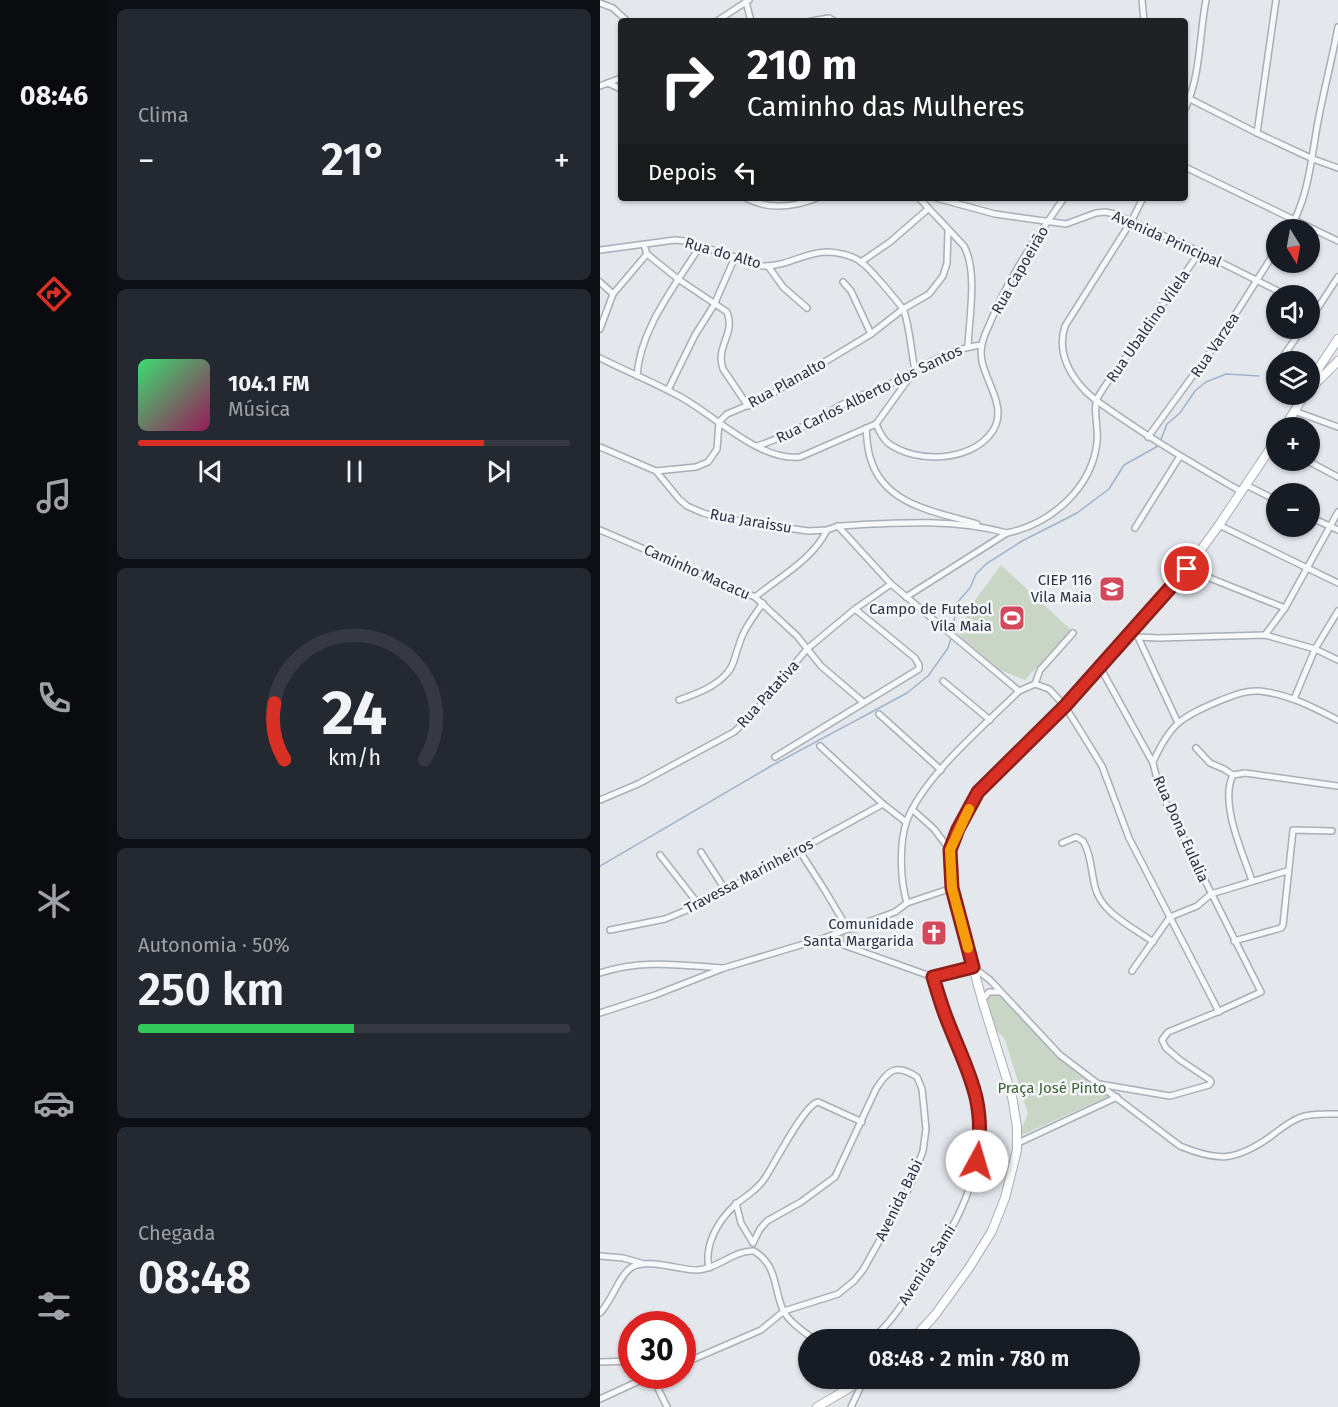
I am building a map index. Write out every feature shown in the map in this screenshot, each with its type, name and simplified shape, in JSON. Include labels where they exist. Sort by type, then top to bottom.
[{"type":"street","points":[[1142,0],[1144,18]]},
{"type":"street","points":[[1188,96],[1197,65],[1206,0]]},
{"type":"street","points":[[1257,133],[1276,0]]},
{"type":"street","points":[[722,18],[747,1],[750,18]]},
{"type":"street","points":[[600,3],[613,8],[624,18]]},
{"type":"street","points":[[1188,168],[1295,219],[1313,159],[1317,128],[1338,27]]},
{"type":"street","points":[[600,86],[618,79]]},
{"type":"street","points":[[608,83],[618,88]]},
{"type":"street","points":[[1188,99],[1313,159],[1338,168]]},
{"type":"street","points":[[756,201],[783,206],[798,205],[809,201]]},
{"type":"street","points":[[921,201],[964,246],[971,264],[968,346]]},
{"type":"street","name":"Avenida Principal","points":[[947,201],[995,214],[1066,224],[1105,212],[1132,220],[1269,285]]},
{"type":"street","name":"Rua Capoeirão","points":[[981,345],[998,303],[1062,201]]},
{"type":"street","points":[[1142,201],[1132,220],[1065,326],[1062,350],[1071,372],[1081,387],[1096,400],[1150,438],[1244,489],[1266,497]]},
{"type":"street","points":[[600,358],[668,390],[719,422],[735,436],[781,456],[800,457],[876,424],[915,370],[903,309],[861,262],[891,242],[928,209]]},
{"type":"street","name":"Rua Planalto","points":[[719,422],[727,414],[763,399],[871,334],[903,309],[929,294],[943,276],[947,263],[948,230]]},
{"type":"street","points":[[1320,232],[1338,241]]},
{"type":"street","name":"Rua do Alto","points":[[600,250],[675,240],[768,266],[788,263],[805,255],[826,252],[842,254],[861,262]]},
{"type":"street","points":[[644,245],[646,254],[714,305],[727,312],[730,326],[720,351],[721,363],[748,406]]},
{"type":"street","points":[[637,376],[639,360],[655,317],[700,246]]},
{"type":"street","name":"Rua Ubaldino Vilela","points":[[1096,400],[1200,252]]},
{"type":"street","points":[[600,329],[613,294],[646,254]]},
{"type":"street","points":[[668,390],[695,335],[714,305],[735,257]]},
{"type":"street","points":[[768,266],[788,292],[807,308]]},
{"type":"street","name":"Rua Varzea","points":[[1150,438],[1214,347],[1266,266]]},
{"type":"street","points":[[1320,305],[1338,277]]},
{"type":"street","points":[[600,282],[613,294]]},
{"type":"street","points":[[843,282],[851,291],[871,334]]},
{"type":"street","points":[[1320,366],[1338,339]]},
{"type":"street","points":[[876,424],[888,442],[901,450],[922,456],[939,458],[953,456],[984,440],[992,433],[997,421],[998,408],[983,362],[981,345]]},
{"type":"street","name":"Rua Carlos Alberto dos Santos","points":[[757,446],[790,434],[934,359],[968,346],[981,345]]},
{"type":"street","points":[[1320,378],[1338,361]]},
{"type":"street","points":[[906,597],[1007,533],[1026,529],[1061,507],[1085,476],[1094,459],[1098,441],[1096,400]]},
{"type":"street","points":[[1290,417],[1298,405]]},
{"type":"street","points":[[1294,411],[1338,427]]},
{"type":"street","points":[[600,447],[656,471],[696,467],[708,462],[717,448],[719,422]]},
{"type":"street","points":[[866,428],[871,463],[881,481],[896,496],[916,506],[1007,533]]},
{"type":"street","points":[[1135,528],[1180,456]]},
{"type":"street","points":[[922,1329],[969,1268],[992,1231],[1005,1198],[1018,1143],[1012,1096],[982,1000],[952,888],[950,850],[958,829],[978,792],[1065,706],[1187,569],[1266,457]]},
{"type":"street","points":[[1320,467],[1338,477]]},
{"type":"street","name":"Rua Jaraissu","points":[[656,471],[679,500],[703,513],[754,524],[808,531],[827,530],[838,526],[923,522],[987,527]]},
{"type":"street","points":[[1265,634],[1285,608],[1338,512]]},
{"type":"street","points":[[1320,522],[1338,530]]},
{"type":"street","points":[[1219,525],[1338,583]]},
{"type":"street","points":[[838,526],[891,584],[1019,691]]},
{"type":"street","name":"Caminho Macacu","points":[[600,530],[755,597],[797,636],[820,666],[863,702]]},
{"type":"street","points":[[755,597],[809,554],[827,530]]},
{"type":"street","points":[[1187,569],[1285,608]]},
{"type":"street","name":"Rua Patativa","points":[[600,800],[638,784],[734,732],[753,715],[807,649],[855,609],[891,584]]},
{"type":"street","points":[[679,700],[703,691],[728,673],[752,618],[763,603]]},
{"type":"street","points":[[775,757],[918,669],[919,665],[915,658],[855,609]]},
{"type":"street","points":[[1294,699],[1315,649],[1338,611]]},
{"type":"street","points":[[1035,684],[1040,670],[1073,633]]},
{"type":"street","points":[[1130,633],[1138,637],[1265,634],[1315,649],[1338,660]]},
{"type":"street","points":[[1138,637],[1178,723]]},
{"type":"street","name":"Rua Dona Eulalia","points":[[1100,667],[1153,763],[1160,791],[1261,992],[1219,1012]]},
{"type":"street","points":[[943,681],[990,720]]},
{"type":"street","points":[[907,903],[901,875],[906,822],[924,791],[940,770],[1019,691],[1035,684],[1049,689],[1065,706],[1102,766],[1129,838],[1219,1012],[1168,1032],[1162,1040],[1166,1048],[1210,1080],[1210,1084],[1170,1096],[1099,1084]]},
{"type":"street","points":[[1153,763],[1166,737],[1186,716],[1235,694],[1258,691],[1294,699],[1337,717]]},
{"type":"street","points":[[879,714],[940,770]]},
{"type":"street","points":[[820,746],[906,822]]},
{"type":"street","points":[[1196,748],[1210,763],[1233,775],[1245,773],[1338,786]]},
{"type":"street","points":[[1233,775],[1228,791],[1229,810],[1252,881]]},
{"type":"street","name":"Travessa Marinheiros","points":[[610,930],[665,919],[699,905],[883,804]]},
{"type":"street","points":[[913,810],[934,829],[950,850]]},
{"type":"street","points":[[1234,941],[1282,926],[1293,830],[1332,831]]},
{"type":"street","points":[[1062,843],[1076,837],[1083,841],[1089,855],[1095,888],[1103,904],[1153,942]]},
{"type":"street","points":[[799,850],[848,929]]},
{"type":"street","points":[[702,852],[726,891]]},
{"type":"street","points":[[660,855],[699,905]]},
{"type":"street","points":[[1132,971],[1170,917],[1197,906],[1211,894],[1287,870]]},
{"type":"street","points":[[600,1013],[655,995],[724,968],[824,938],[895,912],[907,903],[952,888]]},
{"type":"street","points":[[824,938],[933,977],[973,967],[1001,992],[1047,1043],[1076,1068],[1180,1146],[1199,1154],[1216,1157],[1244,1154],[1291,1122],[1317,1114],[1338,1114]]},
{"type":"street","points":[[600,973],[629,965],[647,964],[724,968]]},
{"type":"street","name":"Avenida Sami","points":[[881,1329],[939,1251],[958,1216],[975,1174],[980,1125],[976,1094],[933,977]]},
{"type":"street","points":[[982,1000],[989,992],[1001,992]]},
{"type":"street","name":"Avenida Babi","points":[[753,1243],[759,1229],[767,1221],[801,1202],[835,1177],[884,1076],[892,1070],[900,1069],[916,1077],[922,1089],[926,1130],[923,1151],[910,1186],[863,1270],[838,1294],[784,1311]]},
{"type":"street","points":[[1018,1143],[1117,1097]]},
{"type":"street","points":[[709,1268],[707,1254],[712,1238],[724,1215],[736,1203],[755,1191],[766,1177],[796,1125],[815,1102],[862,1122]]},
{"type":"street","points":[[736,1203],[741,1223],[753,1243],[754,1251]]},
{"type":"street","points":[[600,1256],[685,1270],[709,1268],[745,1252],[754,1251],[768,1261],[784,1311],[802,1329]]},
{"type":"street","points":[[600,1313],[627,1272],[632,1267],[643,1263]]},
{"type":"street","points":[[696,1358],[761,1330],[784,1311]]},
{"type":"street","points":[[600,1362],[618,1361]]},
{"type":"street","points":[[600,1399],[622,1389]]},
{"type":"street","points":[[658,1389],[667,1407]]},
{"type":"street","points":[[817,1407],[848,1389]]},
{"type":"street","points":[[851,1407],[860,1389]]},
{"type":"green space","name":"Campo de Futebol Vila Maia","points":[[1001,565],[1071,630],[1025,680],[1000,670],[959,635],[970,607]]},
{"type":"green space","points":[[856,929],[866,950],[830,938]]},
{"type":"green space","name":"Praça José Pinto","points":[[989,994],[1004,996],[1049,1048],[1109,1096],[1022,1135],[1022,1127],[1028,1114],[1005,1039],[996,1030],[986,999]]},
{"type":"waterway","points":[[1160,442],[1167,424],[1180,413],[1195,391],[1206,382],[1226,374],[1259,376]]},
{"type":"waterway","points":[[953,634],[956,604],[970,588],[976,574],[986,564],[1022,541],[1077,513],[1109,489],[1124,465],[1158,446]]},
{"type":"waterway","points":[[600,866],[771,766],[907,693],[928,676],[948,648],[951,638]]},
{"type":"slow traffic","points":[[968,948],[952,888],[950,850],[969,809]]},
{"type":"place","name":"CIEP 116 Vila Maia","points":[[1112,589]]},
{"type":"place","name":"Campo de Futebol Vila Maia","points":[[1012,618]]},
{"type":"place","name":"Comunidade Santa Margarida","points":[[934,933]]},
{"type":"route","points":[[977,1161],[980,1125],[976,1094],[933,977],[973,967],[952,888],[950,850],[958,829],[978,792],[1065,706],[1187,569]]}]
